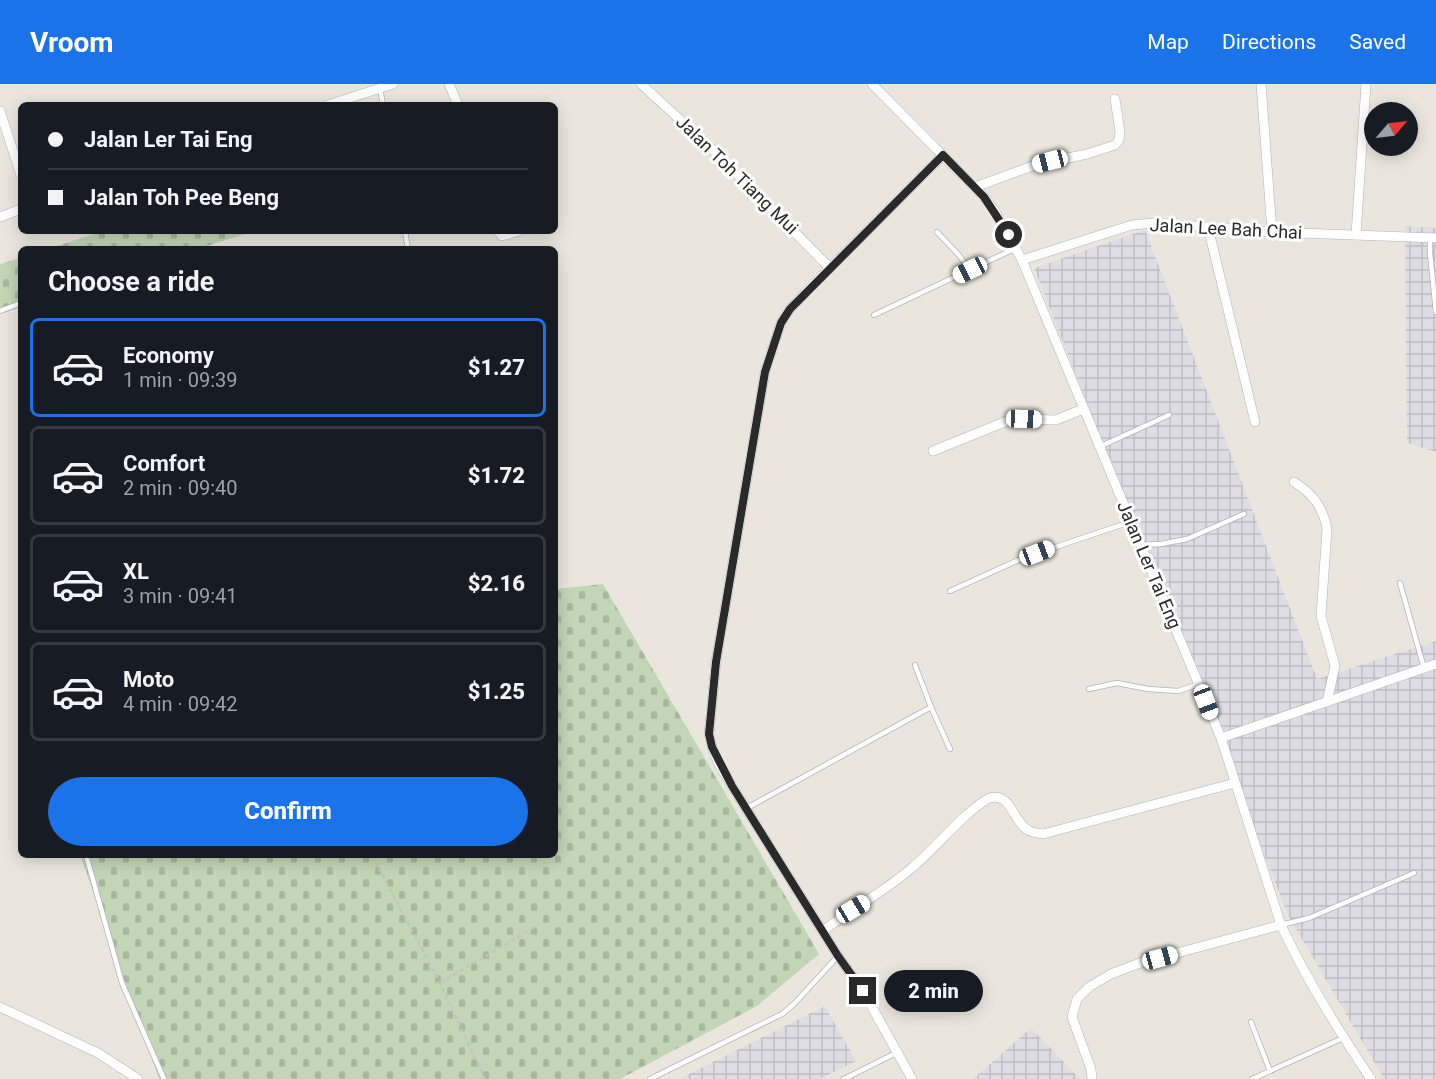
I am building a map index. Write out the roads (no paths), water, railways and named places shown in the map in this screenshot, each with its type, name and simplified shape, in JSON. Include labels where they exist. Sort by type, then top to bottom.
[{"type":"street","points":[[337,102],[393,84]]},
{"type":"street","points":[[449,84],[457,102]]},
{"type":"street","name":"Jalan Toh Tiang Mui","points":[[641,84],[711,148],[830,268]]},
{"type":"street","name":"Jalan Ler Tai Eng","points":[[872,84],[975,187],[994,210],[1016,248],[1221,738],[1281,925],[1292,950],[1343,1038],[1371,1079]]},
{"type":"street","points":[[1261,84],[1272,223]]},
{"type":"street","points":[[1356,236],[1366,84]]},
{"type":"street","points":[[975,187],[1035,165],[1087,154],[1115,145],[1119,140],[1120,132],[1115,99]]},
{"type":"street","points":[[0,111],[18,166]]},
{"type":"street","points":[[912,1079],[863,991],[838,956],[824,930],[732,786],[712,747],[709,734],[716,662],[763,383],[781,323],[790,309],[943,155]]},
{"type":"street","points":[[0,217],[18,211]]},
{"type":"street","name":"Jalan Lee Bah Chai","points":[[1022,260],[1132,225],[1154,223],[1208,227],[1272,223],[1356,236],[1433,238]]},
{"type":"street","points":[[1208,227],[1255,422]]},
{"type":"street","points":[[933,451],[1007,421],[1056,420],[1083,409]]},
{"type":"street","points":[[1294,482],[1308,491],[1316,500],[1325,518],[1327,529],[1321,616],[1335,666],[1327,702]]},
{"type":"street","points":[[1221,738],[1436,664]]},
{"type":"street","points":[[824,930],[895,882],[926,856],[958,822],[988,798],[994,796],[1005,801],[1028,831],[1043,834],[1235,783]]},
{"type":"street","points":[[1092,1079],[1091,1069],[1072,1017],[1077,999],[1089,987],[1111,974],[1140,963],[1281,925]]},
{"type":"street","points":[[0,1007],[98,1053],[138,1079]]},
{"type":"lane","points":[[380,88],[382,102]]},
{"type":"lane","points":[[938,232],[970,270]]},
{"type":"lane","points":[[1433,238],[1436,312]]},
{"type":"lane","points":[[874,315],[1016,248]]},
{"type":"lane","points":[[0,310],[18,304]]},
{"type":"lane","points":[[1099,447],[1169,416]]},
{"type":"lane","points":[[1140,544],[1161,544],[1187,539],[1244,514]]},
{"type":"lane","points":[[950,591],[1033,555],[1130,522]]},
{"type":"lane","points":[[1400,583],[1424,668]]},
{"type":"lane","points":[[915,665],[950,749]]},
{"type":"lane","points":[[1089,689],[1117,683],[1178,692],[1199,684]]},
{"type":"lane","points":[[747,808],[931,707]]},
{"type":"lane","points":[[87,858],[122,983],[164,1079]]},
{"type":"lane","points":[[1281,925],[1318,914],[1414,873]]},
{"type":"lane","points":[[650,1079],[782,1014],[838,956]]},
{"type":"lane","points":[[1251,1022],[1270,1071]]},
{"type":"lane","points":[[1252,1079],[1343,1038]]},
{"type":"lane","points":[[844,1079],[898,1052]]}]
